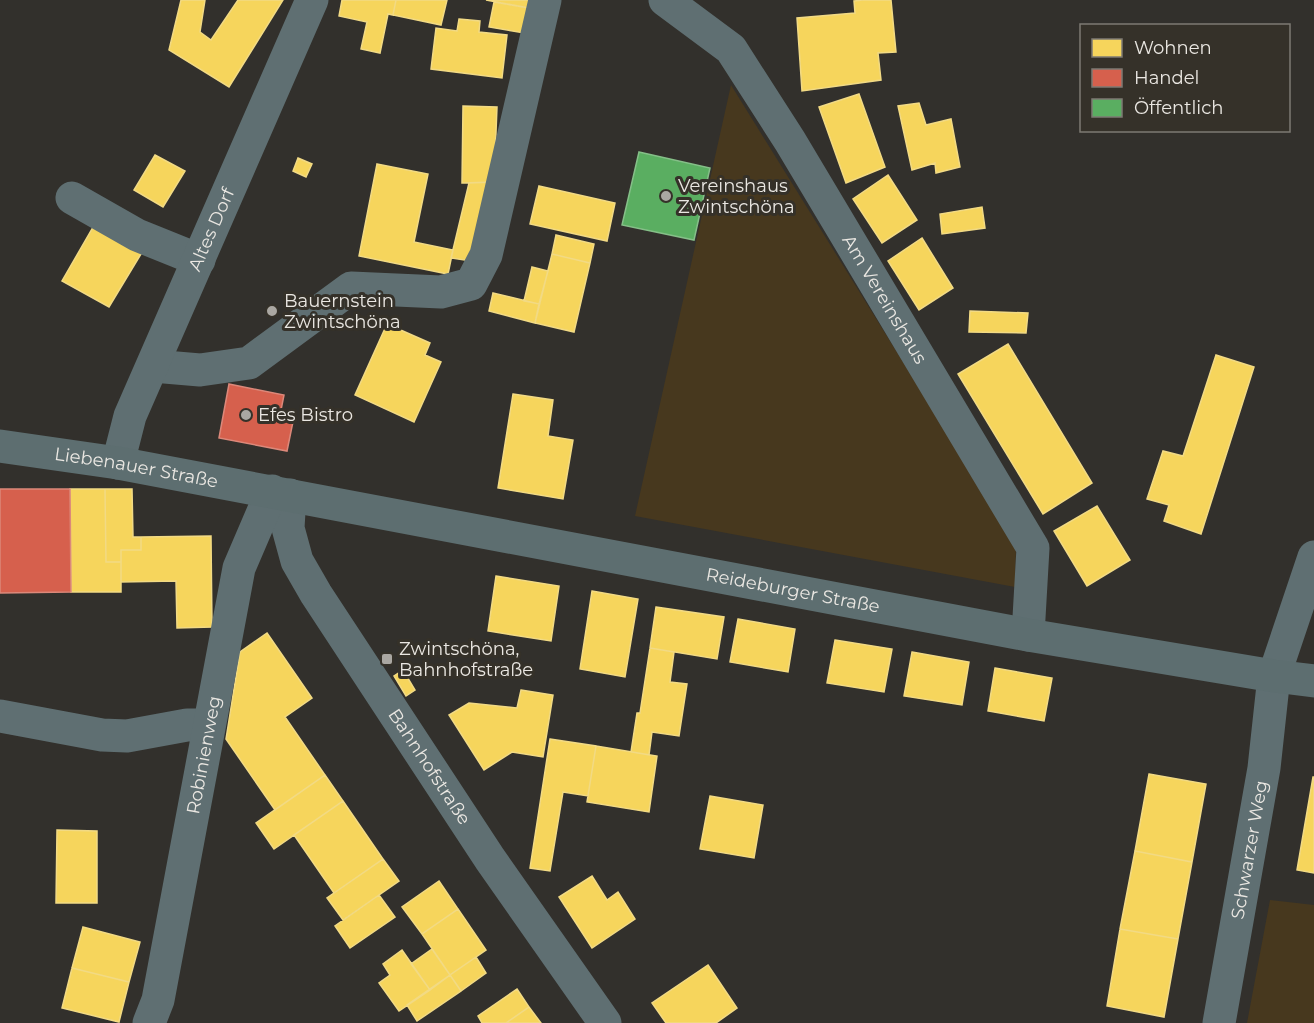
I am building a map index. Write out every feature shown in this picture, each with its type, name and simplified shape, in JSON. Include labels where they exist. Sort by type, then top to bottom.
[{"type":"main road","name":"Liebenauer Straße","points":[[0,446],[118,463],[281,493]]},
{"type":"main road","name":"Reideburger Straße","points":[[281,493],[1028,635],[1314,681]]},
{"type":"street","name":"Altes Dorf","points":[[118,463],[130,416],[312,0]]},
{"type":"street","points":[[153,366],[200,370],[249,363],[351,288],[441,292],[471,284],[486,255],[545,0]]},
{"type":"street","name":"Am Vereinshaus","points":[[664,0],[731,49],[790,141],[1033,548],[1028,635]]},
{"type":"street","points":[[72,198],[136,235],[199,260]]},
{"type":"street","name":"Robinienweg","points":[[153,1011],[239,568],[281,493]]},
{"type":"street","name":"Bahnhofstraße","points":[[281,493],[297,561],[316,594],[490,859],[605,1023]]},
{"type":"street","name":"Schwarzer Weg","points":[[1219,1023],[1264,768],[1274,676],[1314,557]]},
{"type":"street","points":[[0,716],[102,735],[127,736],[187,725],[209,725]]},
{"type":"shaded area","points":[[731,85],[1016,544],[1015,587],[635,516]]},
{"type":"shaded area","points":[[1270,900],[1314,905],[1314,1023],[1247,1023]]},
{"type":"building: Wohnen","points":[[181,0],[205,0],[200,32],[211,40],[238,0],[283,0],[229,87],[169,50]]},
{"type":"building: Wohnen","points":[[342,0],[396,0],[393,15],[388,14],[380,53],[361,49],[367,22],[339,16]]},
{"type":"building: Wohnen","points":[[396,0],[447,0],[441,25],[393,15]]},
{"type":"building: Wohnen","points":[[486,0],[531,0],[529,8]]},
{"type":"building: Wohnen","points":[[891,0],[896,52],[878,53],[881,80],[802,91],[797,18],[855,13],[854,1]]},
{"type":"building: Wohnen","points":[[494,2],[529,8],[524,33],[489,27]]},
{"type":"building: Wohnen","points":[[459,19],[480,21],[479,32],[507,35],[502,78],[431,69],[436,28],[457,31]]},
{"type":"building: Wohnen","points":[[859,94],[885,167],[846,183],[819,107]]},
{"type":"building: Wohnen","points":[[919,103],[926,125],[951,119],[960,167],[936,173],[935,163],[912,170],[898,106]]},
{"type":"building: Wohnen","points":[[463,106],[497,107],[494,182],[462,183]]},
{"type":"building: Wohnen","points":[[155,155],[185,171],[163,207],[134,190]]},
{"type":"building: Wohnen","points":[[298,158],[312,164],[306,177],[293,171]]},
{"type":"building: Wohnen","points":[[377,164],[428,174],[414,242],[453,250],[448,274],[359,256]]},
{"type":"building: Wohnen","points":[[888,175],[917,220],[882,243],[853,199]]},
{"type":"building: Wohnen","points":[[494,182],[477,262],[451,258],[469,183]]},
{"type":"building: Wohnen","points":[[539,186],[615,203],[607,241],[530,224]]},
{"type":"building: Wohnen","points":[[982,207],[985,228],[942,234],[940,214]]},
{"type":"building: Wohnen","points":[[96,222],[144,249],[109,307],[62,281]]},
{"type":"building: Wohnen","points":[[556,235],[594,244],[590,263],[552,254]]},
{"type":"building: Wohnen","points":[[922,238],[953,288],[919,310],[888,261]]},
{"type":"building: Wohnen","points":[[552,254],[590,263],[574,332],[535,323]]},
{"type":"building: Wohnen","points":[[532,267],[548,271],[539,304],[524,301]]},
{"type":"building: Wohnen","points":[[493,293],[539,304],[535,323],[489,311]]},
{"type":"building: Wohnen","points":[[970,311],[1028,313],[1026,333],[969,332]]},
{"type":"building: Wohnen","points":[[387,324],[430,343],[425,355],[441,362],[414,422],[355,395]]},
{"type":"building: Wohnen","points":[[1008,344],[1092,483],[1043,514],[958,374]]},
{"type":"building: Wohnen","points":[[1216,355],[1254,367],[1201,534],[1164,521],[1169,505],[1147,499],[1163,451],[1183,456]]},
{"type":"building: Wohnen","points":[[513,394],[553,400],[548,436],[573,440],[563,499],[498,488]]},
{"type":"building: Wohnen","points":[[70,489],[105,489],[106,562],[121,562],[121,592],[71,592]]},
{"type":"building: Wohnen","points":[[105,489],[132,489],[133,537],[141,537],[141,550],[121,550],[121,562],[106,562]]},
{"type":"building: Wohnen","points":[[1097,506],[1130,560],[1087,586],[1054,531]]},
{"type":"building: Wohnen","points":[[211,536],[212,627],[177,628],[176,581],[121,582],[121,550],[141,550],[141,537]]},
{"type":"building: Wohnen","points":[[496,576],[559,586],[551,641],[488,631]]},
{"type":"building: Wohnen","points":[[592,591],[638,599],[625,677],[580,669]]},
{"type":"building: Wohnen","points":[[656,607],[724,617],[717,659],[650,648]]},
{"type":"building: Wohnen","points":[[738,619],[795,629],[788,672],[730,662]]},
{"type":"building: Wohnen","points":[[267,633],[312,698],[285,717],[325,775],[275,810],[226,739],[240,652]]},
{"type":"building: Wohnen","points":[[835,640],[892,649],[884,692],[827,683]]},
{"type":"building: Wohnen","points":[[650,648],[674,652],[670,682],[687,684],[679,736],[652,732],[649,755],[631,752],[637,713],[640,713]]},
{"type":"building: Wohnen","points":[[912,652],[969,662],[962,705],[904,696]]},
{"type":"building: Wohnen","points":[[995,668],[1052,678],[1044,721],[988,711]]},
{"type":"building: Wohnen","points":[[403,670],[415,690],[406,696],[394,676]]},
{"type":"building: Wohnen","points":[[521,690],[553,695],[543,757],[512,752],[484,770],[449,715],[469,703],[517,708]]},
{"type":"building: Wohnen","points":[[550,739],[596,746],[588,796],[563,792],[550,871],[530,868]]},
{"type":"building: Wohnen","points":[[596,746],[657,756],[649,812],[587,802]]},
{"type":"building: Wohnen","points":[[1149,774],[1206,784],[1192,862],[1135,851]]},
{"type":"building: Wohnen","points":[[325,775],[343,801],[274,849],[256,823]]},
{"type":"building: Wohnen","points":[[1314,777],[1314,873],[1297,870]]},
{"type":"building: Wohnen","points":[[710,796],[763,805],[754,858],[700,849]]},
{"type":"building: Wohnen","points":[[343,801],[383,859],[334,893],[294,835]]},
{"type":"building: Wohnen","points":[[57,830],[97,831],[97,903],[56,903]]},
{"type":"building: Wohnen","points":[[1135,851],[1192,862],[1178,939],[1120,929]]},
{"type":"building: Wohnen","points":[[383,859],[399,881],[343,920],[327,898]]},
{"type":"building: Wohnen","points":[[592,876],[607,900],[618,892],[635,919],[592,948],[559,897]]},
{"type":"building: Wohnen","points":[[439,881],[458,909],[422,934],[402,907]]},
{"type":"building: Wohnen","points":[[379,895],[395,917],[350,948],[335,926]]},
{"type":"building: Wohnen","points":[[458,909],[486,950],[450,975],[422,934]]},
{"type":"building: Wohnen","points":[[83,927],[140,942],[129,982],[72,968]]},
{"type":"building: Wohnen","points":[[1120,929],[1178,939],[1164,1017],[1107,1006]]},
{"type":"building: Wohnen","points":[[432,949],[450,975],[430,990],[411,964]]},
{"type":"building: Wohnen","points":[[402,950],[430,990],[399,1011],[379,983],[390,975],[383,964]]},
{"type":"building: Wohnen","points":[[476,957],[486,973],[461,991],[450,975]]},
{"type":"building: Wohnen","points":[[708,965],[737,1008],[716,1023],[666,1023],[652,1003]]},
{"type":"building: Wohnen","points":[[72,968],[129,982],[119,1022],[62,1008]]},
{"type":"building: Wohnen","points":[[450,975],[461,991],[417,1021],[407,1005]]},
{"type":"building: Wohnen","points":[[517,989],[529,1007],[506,1023],[482,1023],[478,1016]]},
{"type":"building: Wohnen","points":[[529,1007],[541,1023],[506,1023]]},
{"type":"building: Handel","points":[[229,384],[284,395],[281,410],[295,412],[287,451],[219,438]]},
{"type":"building: Handel","points":[[0,489],[70,489],[71,592],[0,593]]},
{"type":"building: Öffentlich","name":"Vereinshaus Zwintschöna","points":[[639,152],[710,168],[694,240],[622,225]]},
{"type":"place","name":"Vereinshaus Zwintschöna","points":[[666,196]]},
{"type":"place","name":"Bauernstein Zwintschöna","points":[[272,311]]},
{"type":"place","name":"Efes Bistro","points":[[246,415]]},
{"type":"place","name":"Zwintschöna, Bahnhofstraße","points":[[387,659]]}]
